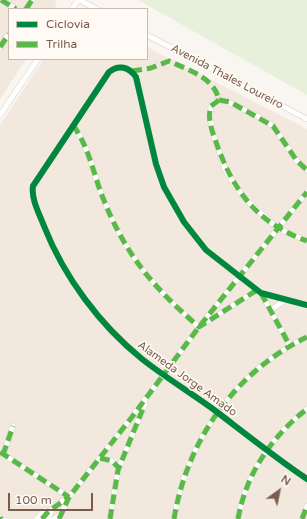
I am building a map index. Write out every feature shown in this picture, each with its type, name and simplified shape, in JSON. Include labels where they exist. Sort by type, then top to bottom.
[{"type":"street","points":[[0,0],[14,8]]},
{"type":"street","points":[[78,0],[95,8]]},
{"type":"street","points":[[0,47],[8,35]]},
{"type":"street","name":"Avenida Thales Loureiro","points":[[148,36],[307,120]]},
{"type":"street","points":[[0,115],[37,60]]},
{"type":"street","points":[[199,327],[146,276],[126,247],[112,222],[95,180],[87,148],[74,125],[109,72],[118,67],[123,67],[132,71],[139,84],[156,164],[174,206],[184,222],[206,250],[259,292],[307,305]]},
{"type":"street","points":[[307,170],[297,161],[273,126],[230,102],[219,100],[211,106],[210,118],[225,169],[247,201],[279,229],[307,241]]},
{"type":"street","name":"Alameda Jorge Amado","points":[[74,125],[38,175],[32,191],[50,240],[79,290],[100,318],[126,346],[217,412],[266,451],[307,479]]},
{"type":"street","points":[[42,519],[69,497],[199,327],[240,278],[307,192]]},
{"type":"street","points":[[199,327],[259,292]]},
{"type":"street","points":[[259,292],[271,310],[290,346]]},
{"type":"street","points":[[271,310],[285,300]]},
{"type":"street","points":[[174,519],[194,453],[217,412],[249,376],[270,358],[307,337]]},
{"type":"street","points":[[110,519],[119,468],[148,395]]},
{"type":"street","points":[[238,519],[248,482],[266,451],[278,436],[307,410]]},
{"type":"street","points":[[13,426],[2,454],[69,497]]},
{"type":"street","points":[[100,458],[112,461],[119,468]]},
{"type":"street","points":[[54,519],[60,517],[69,497]]},
{"type":"street","points":[[302,519],[307,506]]},
{"type":"street","points":[[37,519],[46,510],[52,510]]},
{"type":"street","points":[[48,519],[52,510]]},
{"type":"shaded area","points":[[0,0],[55,0],[57,8],[8,8],[8,60],[25,60],[0,99]]},
{"type":"shaded area","points":[[148,48],[307,129],[307,519],[0,519],[0,125],[43,60],[148,60]]},
{"type":"green space","points":[[138,0],[307,0],[307,95]]},
{"type":"marked path","points":[[1,0],[14,8]]},
{"type":"marked path","points":[[27,8],[32,0]]},
{"type":"marked path","points":[[0,47],[8,35]]},
{"type":"marked path","points":[[132,71],[151,68],[169,61],[192,71],[206,80],[212,85],[219,100]]},
{"type":"marked path","points":[[219,100],[211,106],[210,124],[214,138],[230,176],[249,203],[261,215],[289,234],[307,241]]},
{"type":"marked path","points":[[219,100],[230,102],[273,126],[297,161],[307,170]]},
{"type":"marked path","points":[[73,125],[83,142],[112,219],[131,254],[154,284],[199,327],[257,290]]},
{"type":"marked path","points":[[59,519],[69,497],[132,417],[199,327],[307,192]]},
{"type":"marked path","points":[[261,293],[290,346]]},
{"type":"marked path","points":[[174,519],[180,490],[190,462],[203,436],[218,412],[237,389],[258,369],[281,352],[307,337]]},
{"type":"marked path","points":[[110,519],[118,470],[144,406]]},
{"type":"marked path","points":[[238,519],[247,487],[262,458],[271,444],[282,432],[307,409]]},
{"type":"marked path","points":[[3,455],[13,426]]},
{"type":"marked path","points":[[0,452],[69,497]]},
{"type":"marked path","points":[[100,458],[112,461],[119,468]]},
{"type":"marked path","points":[[42,519],[48,512],[67,498]]},
{"type":"marked path","points":[[302,519],[307,506]]},
{"type":"cycle path","points":[[307,305],[261,293],[206,250],[184,222],[164,187],[156,164],[136,77],[127,69],[120,67],[109,72],[33,186],[33,196],[36,206],[52,245],[62,264],[85,299],[127,346],[151,366],[208,405],[307,479]]}]
